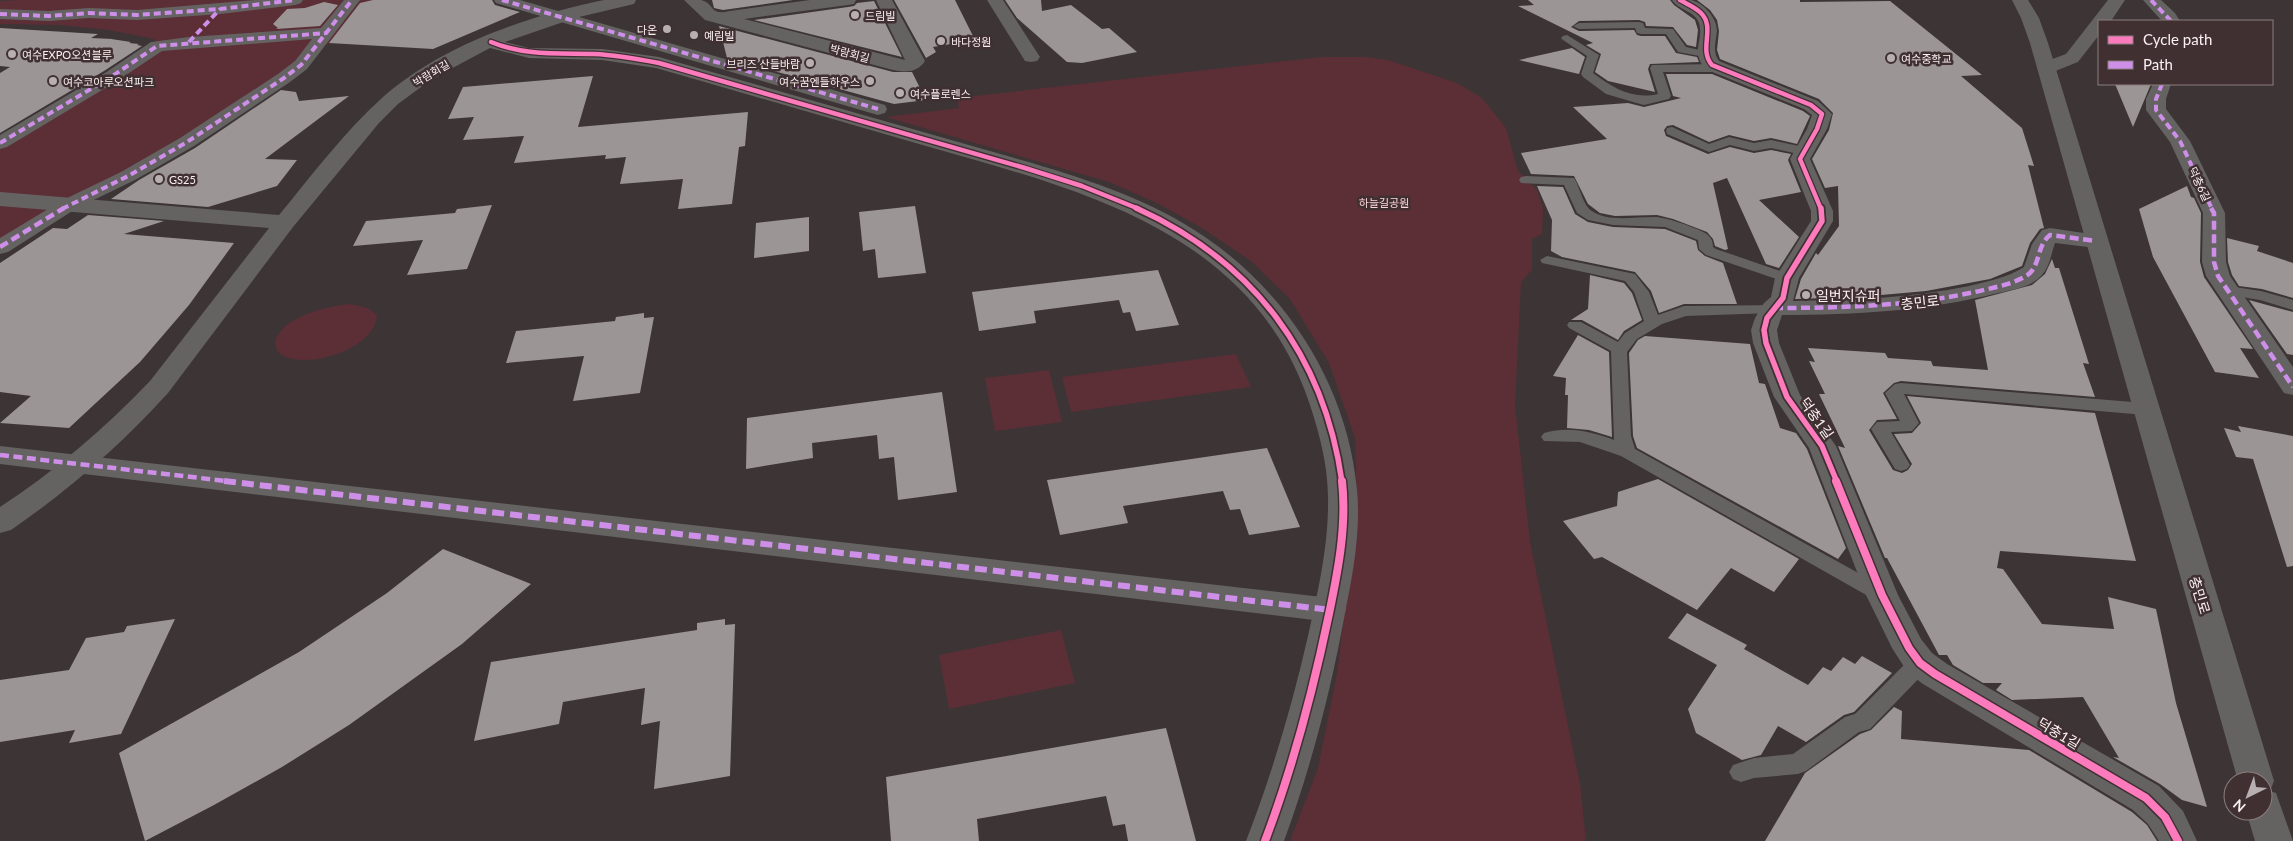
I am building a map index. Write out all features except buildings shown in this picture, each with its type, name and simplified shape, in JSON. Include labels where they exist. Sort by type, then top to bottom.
[{"type":"street","points":[[0,14],[49,16],[89,13],[136,14],[220,9],[296,0]]},
{"type":"street","points":[[0,247],[70,204],[144,167],[187,142],[256,98],[301,66],[352,0]]},
{"type":"street","points":[[502,0],[878,109]]},
{"type":"street","name":"박람회길","points":[[0,522],[42,494],[81,464],[120,430],[159,387],[284,222],[375,116],[394,98],[423,77],[451,61],[492,42],[557,17],[628,0]]},
{"type":"street","name":"박람회길","points":[[692,0],[707,14],[716,18],[898,66],[912,65],[916,61],[884,0]]},
{"type":"street","points":[[716,18],[848,0]]},
{"type":"street","points":[[995,0],[1031,57]]},
{"type":"street","points":[[1680,0],[1700,12],[1708,21],[1711,61],[1818,109],[1822,114],[1821,122],[1803,151]]},
{"type":"street","name":"충민로","points":[[2020,0],[2030,18],[2046,68],[2253,771]]},
{"type":"street","points":[[2103,20],[2117,0]]},
{"type":"street","points":[[2151,0],[2170,20]]},
{"type":"street","points":[[189,42],[220,9]]},
{"type":"street","points":[[2046,68],[2072,58],[2098,25]]},
{"type":"street","points":[[0,143],[111,77],[157,46],[189,42],[327,33]]},
{"type":"street","points":[[492,42],[507,50],[525,53],[554,55],[594,54],[644,60],[1092,189],[1166,223],[1201,244],[1232,268],[1271,307],[1305,357],[1319,387],[1329,417],[1342,478],[1341,531],[1331,610],[1295,757],[1282,799],[1265,841]]},
{"type":"street","name":"덕충6길","points":[[2162,85],[2156,99],[2156,110],[2180,140],[2214,213],[2214,262],[2218,276],[2293,387]]},
{"type":"street","name":"덕충1길","points":[[1803,151],[1800,159],[1801,164],[1822,212],[1822,221],[1787,278],[1783,298],[1773,308],[1765,321],[1765,336],[1784,391],[1820,442],[1882,595],[1911,653],[1920,663],[1935,674],[2146,798],[2167,819],[2178,841]]},
{"type":"street","points":[[0,198],[284,222]]},
{"type":"street","name":"충민로","points":[[1773,308],[1860,308],[1948,299],[2013,282],[2029,275],[2037,266],[2044,241],[2050,235],[2096,241]]},
{"type":"street","points":[[0,455],[1331,610]]},
{"type":"street","points":[[2268,821],[2274,841]]},
{"type":"lane","points":[[1580,26],[1639,25],[1641,31],[1669,31],[1682,50],[1711,61]]},
{"type":"lane","points":[[1567,38],[1593,56],[1587,74],[1610,90],[1644,101],[1665,96],[1656,68],[1711,61]]},
{"type":"lane","points":[[1672,131],[1709,148],[1728,141],[1754,147],[1771,144],[1803,151]]},
{"type":"lane","points":[[1526,180],[1570,182],[1584,213],[1589,216],[1603,219],[1666,223],[1703,238],[1706,241],[1706,249],[1711,252],[1787,278]]},
{"type":"lane","points":[[1547,260],[1630,277],[1640,289],[1653,323]]},
{"type":"lane","points":[[2228,291],[2261,296],[2293,305]]},
{"type":"lane","points":[[1627,452],[1622,436],[1620,349],[1631,336],[1653,323],[1684,311],[1773,308]]},
{"type":"lane","points":[[1575,325],[1620,349]]},
{"type":"lane","points":[[1901,465],[1880,429],[1883,426],[1906,426],[1910,423],[1894,392],[1901,388],[2145,409]]},
{"type":"lane","points":[[1550,437],[1563,436],[1597,440],[1627,452],[1882,595]]},
{"type":"lane","points":[[1741,772],[1754,768],[1798,764],[1853,724],[1862,722],[1920,663]]},
{"type":"green space","points":[[452,0],[376,32],[324,45],[301,65],[0,247],[0,143],[157,46],[154,39],[109,30],[60,25],[0,24],[0,1]]},
{"type":"green space","name":"하늘길공원","points":[[1322,57],[1366,57],[1388,60],[1457,83],[1482,98],[1506,128],[1518,171],[1537,190],[1543,209],[1542,234],[1532,239],[1532,270],[1521,282],[1515,405],[1530,542],[1580,784],[1586,841],[1290,841],[1318,768],[1337,674],[1357,510],[1355,438],[1329,363],[1290,299],[1251,261],[1202,228],[1157,203],[1109,182],[886,117],[959,108],[957,98]]},
{"type":"green space","points":[[349,304],[368,309],[377,316],[374,327],[366,337],[354,346],[340,353],[311,360],[297,360],[286,357],[277,350],[275,343],[285,326],[306,314]]},
{"type":"green space","points":[[1236,354],[1251,387],[1071,412],[1062,377]]},
{"type":"green space","points":[[1049,370],[1062,422],[995,431],[985,378]]},
{"type":"green space","points":[[1061,630],[1075,683],[949,709],[939,655]]},
{"type":"marked path","points":[[0,14],[49,16],[89,13],[137,15],[220,9],[295,0]]},
{"type":"marked path","points":[[0,247],[70,204],[128,176],[187,142],[284,78],[301,65],[352,0]]},
{"type":"marked path","points":[[502,0],[878,109]]},
{"type":"marked path","points":[[2151,0],[2170,20]]},
{"type":"marked path","points":[[189,42],[220,9]]},
{"type":"marked path","points":[[0,143],[111,77],[157,46],[189,42],[327,33]]},
{"type":"marked path","points":[[2162,85],[2156,99],[2156,110],[2180,141],[2214,213],[2214,262],[2218,276],[2293,387]]},
{"type":"marked path","points":[[1774,308],[1827,308],[1879,305],[1957,296],[2016,281],[2026,276],[2035,267],[2042,244],[2050,235],[2096,241]]},
{"type":"marked path","points":[[0,455],[1331,610]]},
{"type":"cycle path","points":[[1680,0],[1700,12],[1707,21],[1706,56],[1712,65],[1811,105],[1822,114],[1817,129],[1800,159],[1822,211],[1822,221],[1787,278],[1783,298],[1767,318],[1764,330],[1766,343],[1787,397],[1822,446],[1882,595],[1909,648],[1920,663],[1935,674],[2146,798],[2165,817],[2178,841]]},
{"type":"cycle path","points":[[491,42],[516,51],[529,53],[594,54],[627,57],[659,63],[1054,176],[1110,197],[1165,222],[1226,263],[1252,288],[1276,314],[1295,343],[1312,375],[1325,409],[1335,445],[1343,490],[1342,526],[1337,566],[1331,605],[1318,664],[1295,754],[1265,841]]},
{"type":"place","name":"드림빌","points":[[855,15]]},
{"type":"place","name":"다온","points":[[667,29]]},
{"type":"place","name":"예림빌","points":[[694,35]]},
{"type":"place","name":"바다정원","points":[[941,41]]},
{"type":"place","name":"여수EXPO오션블루","points":[[12,54]]},
{"type":"place","name":"여수중학교","points":[[1891,58]]},
{"type":"place","name":"브리즈 산들바람","points":[[810,63]]},
{"type":"place","name":"여수코아루오션파크","points":[[53,81]]},
{"type":"place","name":"여수꿈엔들하우스","points":[[870,81]]},
{"type":"place","name":"여수플로렌스","points":[[900,93]]},
{"type":"place","name":"GS25","points":[[159,179]]},
{"type":"place","name":"일번지슈퍼","points":[[1806,295]]}]
